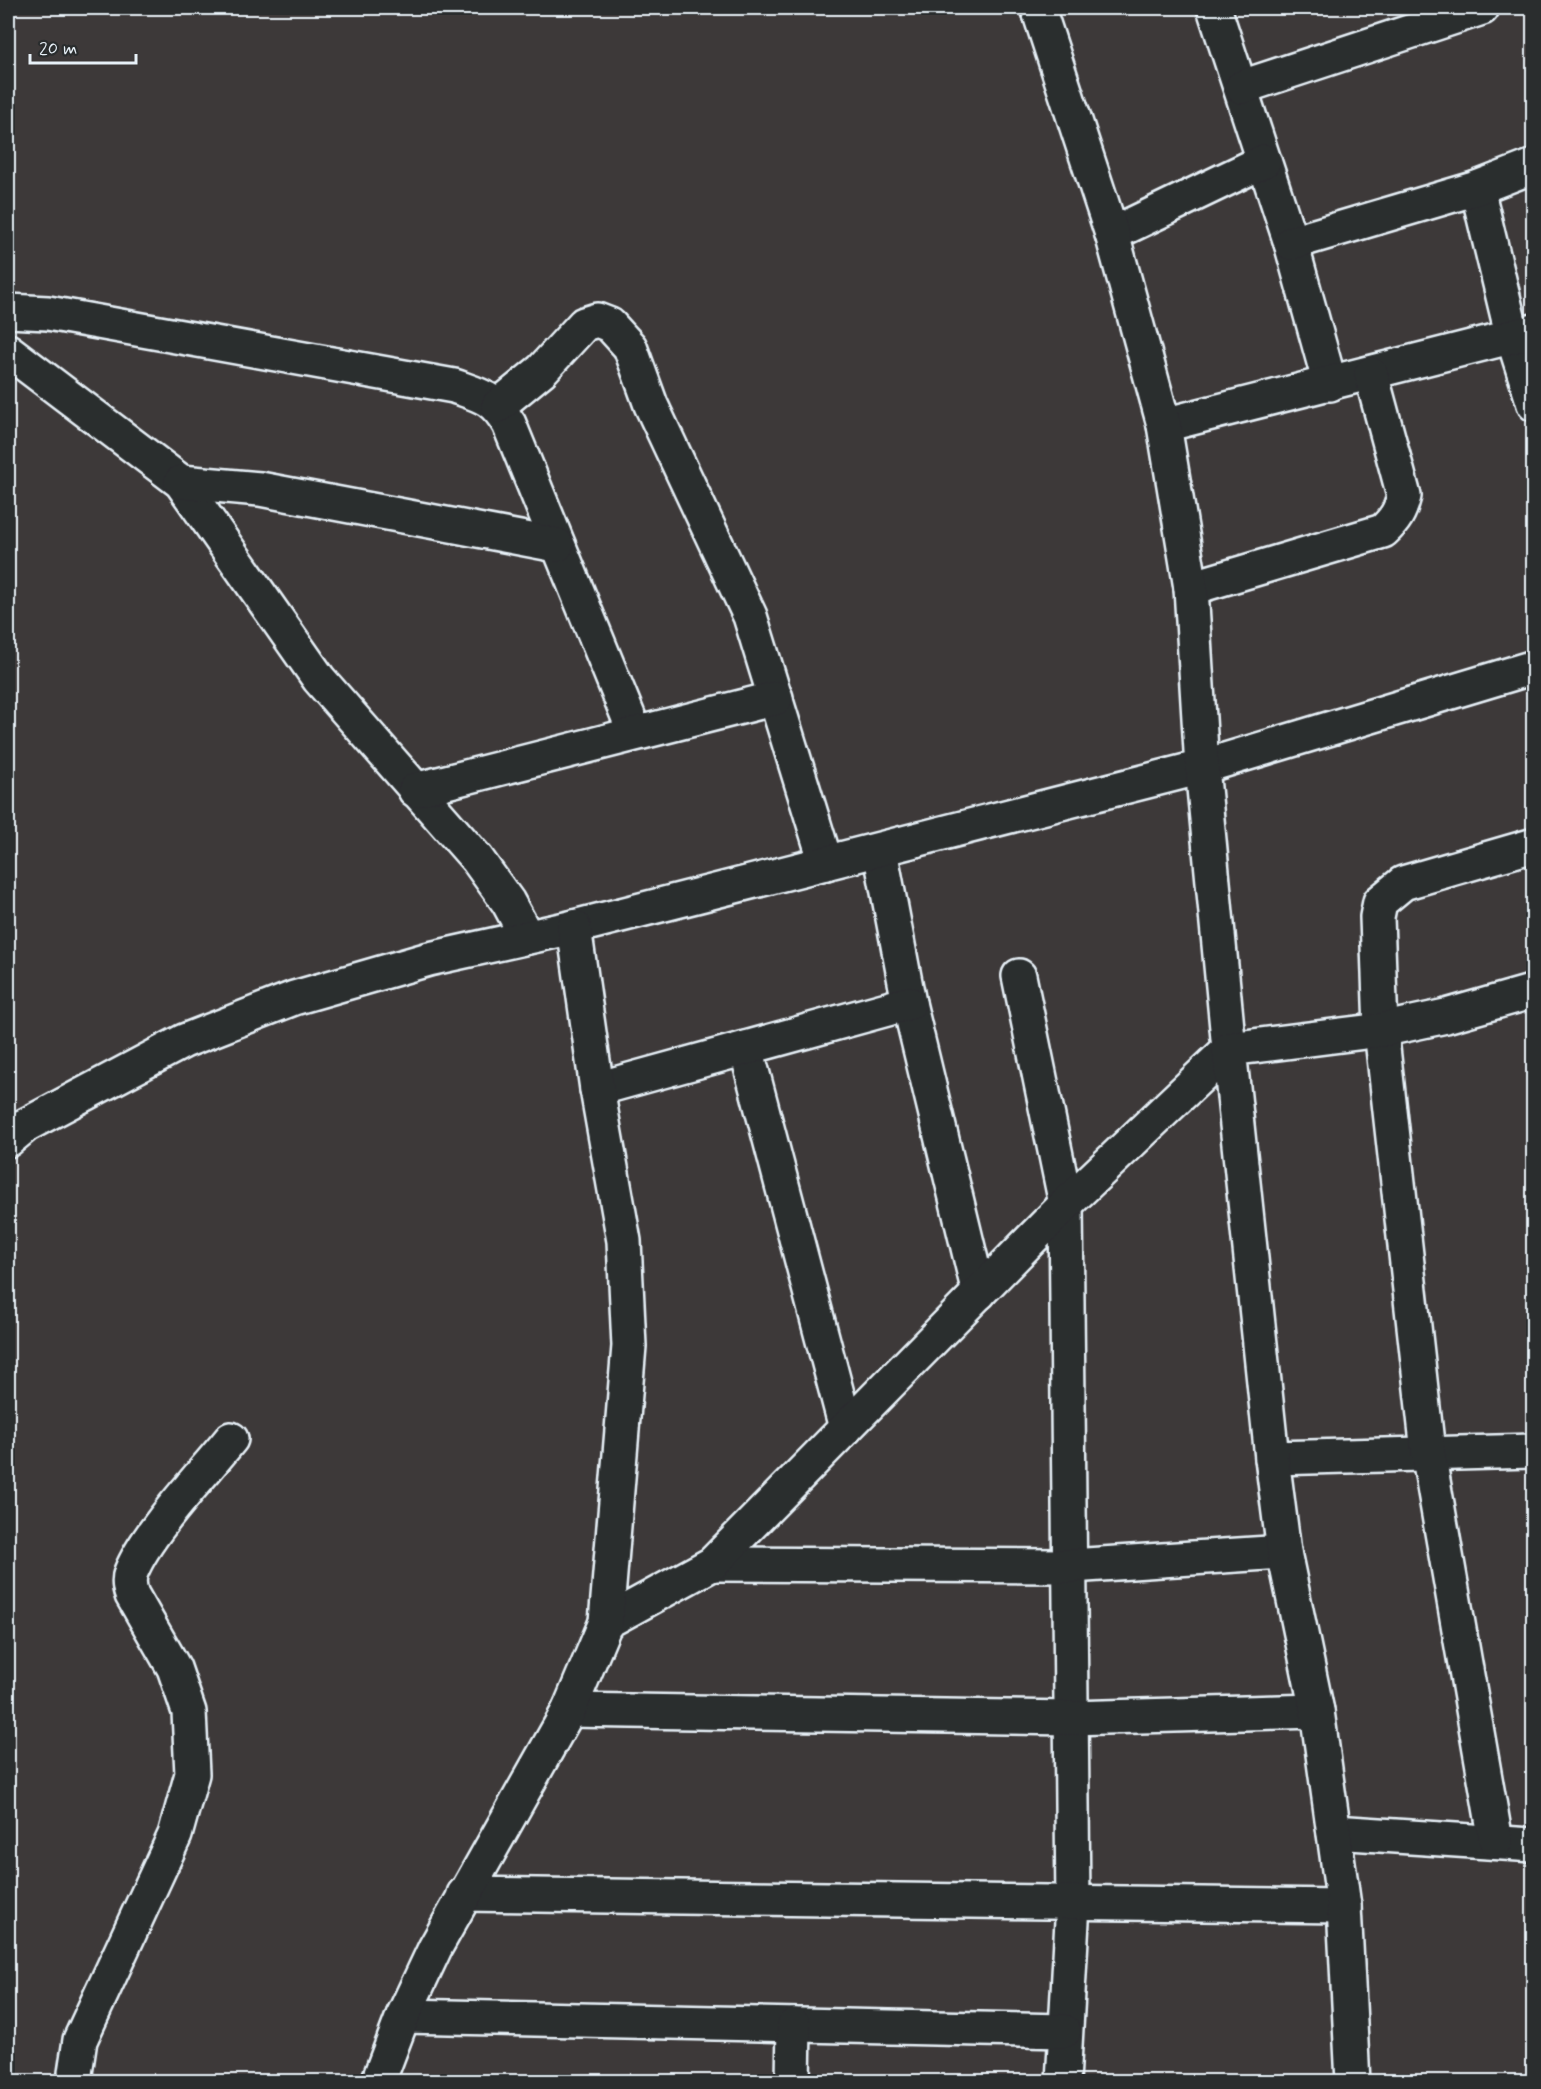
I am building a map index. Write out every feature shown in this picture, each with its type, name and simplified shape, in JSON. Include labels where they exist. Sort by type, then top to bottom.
[{"type":"street","points":[[1038,8],[1112,234],[1164,425],[1191,588],[1202,767],[1272,1458],[1284,1552],[1317,1711],[1344,1906],[1353,2082]]},
{"type":"street","points":[[1214,8],[1242,87],[1291,243],[1330,384]]},
{"type":"street","points":[[1242,87],[1461,11]]},
{"type":"street","points":[[1112,234],[1264,161]]},
{"type":"street","points":[[1291,243],[1477,188],[1533,166]]},
{"type":"street","points":[[1477,188],[1523,334],[1533,404]]},
{"type":"street","points":[[8,311],[48,313],[454,386],[487,398],[498,406],[509,424],[635,733]]},
{"type":"street","points":[[498,406],[542,370],[585,324],[597,320],[610,325],[630,347],[651,405],[750,616],[826,863]]},
{"type":"street","points":[[1164,425],[1523,334]]},
{"type":"street","points":[[8,351],[181,482],[319,679],[477,859],[508,902],[527,937]]},
{"type":"street","points":[[1191,588],[1383,531],[1400,514],[1404,496],[1371,374]]},
{"type":"street","points":[[181,482],[260,489],[557,545]]},
{"type":"street","points":[[8,1140],[26,1125],[184,1041],[294,998],[429,959],[574,927],[1202,767],[1533,667]]},
{"type":"street","points":[[415,790],[776,698]]},
{"type":"street","points":[[1496,1840],[1428,1452],[1381,1030],[1377,917],[1380,902],[1403,883],[1533,845]]},
{"type":"street","points":[[880,850],[909,1003],[979,1293]]},
{"type":"street","points":[[378,2082],[403,2016],[464,1894],[569,1710],[606,1622],[629,1346],[624,1241],[597,1089],[574,927]]},
{"type":"street","points":[[1019,976],[1066,1204],[1073,1903],[1064,2031],[1063,2082]]},
{"type":"street","points":[[606,1622],[712,1564],[1066,1204],[1229,1049],[1381,1030],[1446,1016],[1533,991]]},
{"type":"street","points":[[597,1089],[909,1003]]},
{"type":"street","points":[[746,1048],[846,1428]]},
{"type":"street","points":[[77,2082],[75,2073],[80,2040],[174,1834],[192,1774],[189,1713],[174,1668],[132,1594],[129,1585],[131,1573],[158,1531],[231,1439]]},
{"type":"street","points":[[1272,1458],[1533,1450]]},
{"type":"street","points":[[712,1564],[1071,1566],[1284,1552]]},
{"type":"street","points":[[569,1710],[1070,1718],[1317,1711]]},
{"type":"street","points":[[1334,1832],[1496,1840],[1533,1845]]},
{"type":"street","points":[[464,1894],[1344,1906]]},
{"type":"street","points":[[403,2016],[1064,2031]]},
{"type":"street","points":[[794,2025],[794,2082]]}]
